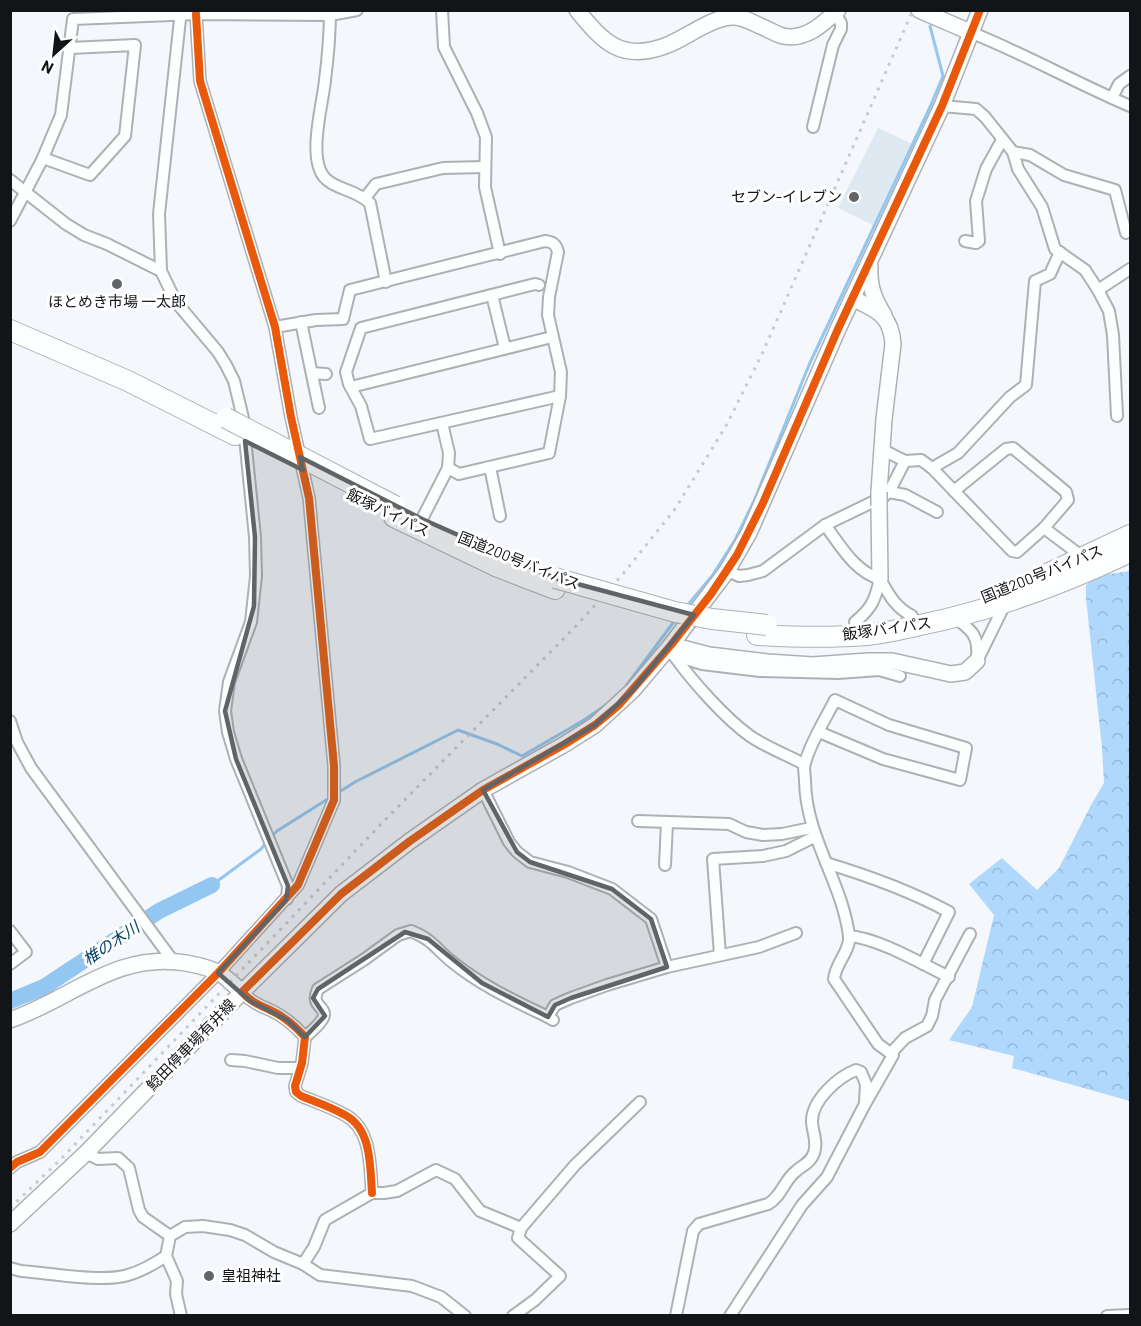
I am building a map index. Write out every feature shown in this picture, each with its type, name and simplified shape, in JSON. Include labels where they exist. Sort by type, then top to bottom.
[{"type":"highway","name":"国道200号バイパス","points":[[10,317],[87,348],[231,427],[395,512],[422,519],[555,583],[762,630],[912,616],[954,607],[1001,593],[1131,536]]},
{"type":"highway","points":[[10,330],[231,427]]},
{"type":"highway","name":"飯塚バイパス","points":[[395,512],[498,567],[555,583]]},
{"type":"highway","name":"飯塚バイパス","points":[[762,630],[822,637],[868,635],[955,618],[1005,603],[1084,574],[1131,552]]},
{"type":"street","points":[[155,10],[176,14]]},
{"type":"street","points":[[10,222],[43,158],[61,115],[69,48],[69,14],[330,13],[357,10]]},
{"type":"street","points":[[441,10],[444,47],[477,113],[486,137],[485,187],[500,254]]},
{"type":"street","points":[[577,10],[600,37],[626,52],[639,52],[665,46],[716,21],[732,16],[748,20],[783,36],[802,37],[822,25],[837,12],[841,29],[833,45],[826,83],[813,127]]},
{"type":"street","points":[[919,10],[1014,50],[1131,106]]},
{"type":"street","points":[[305,1037],[287,1020],[258,1006],[242,992],[341,894],[410,841],[483,790],[565,744],[595,724],[633,690],[670,650],[727,571],[763,503],[838,329],[942,105],[980,10]]},
{"type":"street","points":[[330,13],[325,81],[317,131],[318,160],[321,172],[327,180],[361,194],[370,203],[386,282]]},
{"type":"street","points":[[176,14],[159,214],[160,271],[176,303],[218,352],[226,365],[234,381],[243,418],[255,537],[256,576],[252,622],[230,682],[225,711],[236,759],[288,886],[286,900]]},
{"type":"street","points":[[10,1168],[17,1162],[40,1152],[286,900],[298,885],[334,800],[334,766],[309,498],[291,417],[275,327],[201,81],[196,14]]},
{"type":"street","points":[[43,158],[90,175],[125,136],[135,45],[69,48]]},
{"type":"street","points":[[1112,98],[1119,84],[1131,76]]},
{"type":"street","points":[[942,105],[976,109],[985,117],[1013,153],[1018,169],[1042,207],[1055,249],[1085,270],[1098,290],[1109,311],[1113,335],[1117,416]]},
{"type":"street","points":[[965,242],[979,241],[976,201],[986,169],[1002,140]]},
{"type":"street","points":[[1013,153],[1030,155],[1064,176],[1114,190],[1126,234]]},
{"type":"street","points":[[365,198],[376,184],[443,168],[484,167]]},
{"type":"street","points":[[10,180],[84,235],[160,271]]},
{"type":"street","points":[[275,327],[301,322],[343,319],[350,290],[545,241],[556,246],[558,252],[549,297],[548,315],[561,372],[560,396],[549,453],[459,474],[447,468]]},
{"type":"street","points":[[932,468],[958,453],[1010,397],[1026,385],[1035,281],[1050,274],[1060,252]]},
{"type":"street","points":[[855,622],[867,612],[873,603],[880,579],[881,449],[893,344],[892,333],[874,299],[870,285],[870,261]]},
{"type":"street","points":[[1098,290],[1131,269]]},
{"type":"street","points":[[539,285],[535,284],[361,328],[346,372],[361,406],[370,439],[560,396]]},
{"type":"street","points":[[492,295],[506,348]]},
{"type":"street","points":[[852,298],[885,317]]},
{"type":"street","points":[[838,329],[862,314],[870,313],[885,317]]},
{"type":"street","points":[[301,322],[319,408]]},
{"type":"street","points":[[351,387],[552,337]]},
{"type":"street","points":[[312,373],[326,374]]},
{"type":"street","points":[[422,519],[447,468],[449,453],[442,423]]},
{"type":"street","points":[[881,449],[905,462],[921,460],[932,468],[954,491],[1012,551],[1017,552],[1044,528],[1068,500],[1068,496],[1013,448],[1006,449],[954,491]]},
{"type":"street","points":[[727,571],[739,576],[763,571],[825,525],[883,497],[905,462]]},
{"type":"street","points":[[490,467],[500,516]]},
{"type":"street","points":[[882,497],[905,495],[936,512]]},
{"type":"street","points":[[825,525],[860,569],[880,579],[892,600],[912,616]]},
{"type":"street","points":[[1044,528],[1085,558]]},
{"type":"street","points":[[670,650],[767,662],[813,665],[892,661],[951,674],[966,672],[976,661],[1005,603]]},
{"type":"street","points":[[955,618],[975,635],[978,645],[976,661]]},
{"type":"street","points":[[670,650],[702,664],[760,671],[879,670],[900,676]]},
{"type":"street","points":[[670,650],[688,675],[735,725],[752,737],[804,764]]},
{"type":"street","points":[[730,1316],[802,1205],[827,1177],[865,1104],[893,1059],[891,1053],[878,1044],[834,979],[848,945],[849,936],[837,891],[813,832],[805,801],[804,764],[819,732],[835,700],[889,725],[966,748],[960,780],[883,759],[819,732]]},
{"type":"street","points":[[10,721],[17,742],[31,768],[173,961]]},
{"type":"street","points":[[483,790],[509,842],[523,857],[543,867],[568,872],[612,889],[651,919],[667,967]]},
{"type":"street","points":[[638,821],[729,824],[746,832],[763,835],[813,832]]},
{"type":"street","points":[[665,865],[667,823]]},
{"type":"street","points":[[720,955],[713,859],[763,856],[786,851],[813,832]]},
{"type":"street","points":[[826,863],[882,880],[922,897],[949,912],[922,964]]},
{"type":"street","points":[[10,931],[26,952],[10,963]]},
{"type":"street","points":[[372,1192],[366,1141],[355,1122],[346,1115],[301,1096],[296,1092],[295,1086],[304,1052],[305,1037],[323,1022],[325,1016],[316,1002],[318,989],[398,935],[411,931],[428,939],[450,961],[482,983],[551,1019],[555,1005],[607,985],[667,967],[759,947],[796,933]]},
{"type":"street","points":[[891,1053],[905,1038],[927,1026],[932,1016],[935,1000],[970,934]]},
{"type":"street","points":[[849,936],[861,938],[949,977]]},
{"type":"street","name":"鯰田停車場有井線","points":[[10,1020],[45,1006],[97,977],[150,960],[196,965],[218,972],[242,992],[86,1153],[10,1224]]},
{"type":"street","points":[[231,1060],[278,1068],[300,1068]]},
{"type":"street","points":[[676,1316],[693,1231],[699,1224],[775,1200],[793,1173],[806,1166],[814,1153],[816,1145],[812,1122],[813,1110],[832,1087],[856,1070],[861,1072],[866,1084],[865,1104]]},
{"type":"street","points":[[513,1316],[536,1300],[560,1276],[518,1238],[522,1228],[575,1166],[640,1102]]},
{"type":"street","points":[[86,1153],[98,1159],[118,1158],[129,1168],[139,1210],[143,1217],[170,1236]]},
{"type":"street","points":[[303,1264],[314,1247],[325,1220],[372,1192],[397,1191],[436,1170],[455,1179],[480,1210],[522,1228]]},
{"type":"street","points":[[181,1316],[176,1294],[177,1281],[166,1256],[170,1236],[185,1227],[203,1226],[245,1235],[320,1275],[412,1286],[441,1297],[465,1316]]},
{"type":"street","points":[[10,1268],[117,1277],[151,1266],[166,1256]]},
{"type":"street","points":[[1107,1316],[1131,1314]]},
{"type":"highlighted area","points":[[245,441],[303,470],[300,457],[422,519],[555,578],[694,615],[633,690],[595,725],[483,790],[517,852],[530,862],[612,889],[651,919],[667,967],[571,998],[555,1005],[548,1017],[482,983],[428,939],[405,932],[318,989],[313,998],[325,1016],[305,1037],[287,1020],[250,1001],[218,973],[286,900],[288,886],[236,759],[225,711],[254,606],[255,537]]},
{"type":"shaded area","points":[[878,128],[911,143],[873,225],[838,208]]},
{"type":"green space","points":[[1130,571],[1130,1101],[1012,1068],[1014,1056],[949,1040],[972,1007],[994,915],[969,884],[1002,858],[1037,890],[1059,868],[1104,783],[1086,585],[1096,576]]},
{"type":"waterway","points":[[686,607],[712,576],[735,540],[754,501],[809,365],[930,107],[943,76],[930,26]]},
{"type":"waterway","points":[[626,686],[676,619]]},
{"type":"waterway","points":[[336,794],[355,782],[458,730],[522,756],[606,705]]},
{"type":"waterway","points":[[271,837],[331,797]]},
{"type":"waterway","points":[[212,885],[261,849],[267,842]]},
{"type":"waterway","name":"椎の木川","points":[[10,1001],[44,987],[159,911],[212,885]]},
{"type":"railway","points":[[10,1208],[59,1161],[385,820],[577,625],[623,574],[675,509],[726,426],[763,352],[913,10]]},
{"type":"cycle path","points":[[372,1193],[368,1150],[365,1139],[354,1121],[296,1092],[295,1086],[302,1063],[305,1037],[285,1018],[255,1003],[242,992],[341,894],[410,841],[483,790],[595,725],[619,705],[711,594],[737,555],[763,503],[838,329],[942,106],[980,10]]},
{"type":"cycle path","points":[[10,1168],[17,1162],[40,1152],[218,973],[298,885],[334,800],[334,766],[309,498],[291,417],[275,327],[200,81],[196,14]]},
{"type":"place","name":"セブン-イレブン","points":[[854,197]]},
{"type":"place","name":"ほとめき市場 一太郎","points":[[117,284]]},
{"type":"place","name":"皇祖神社","points":[[209,1276]]}]
